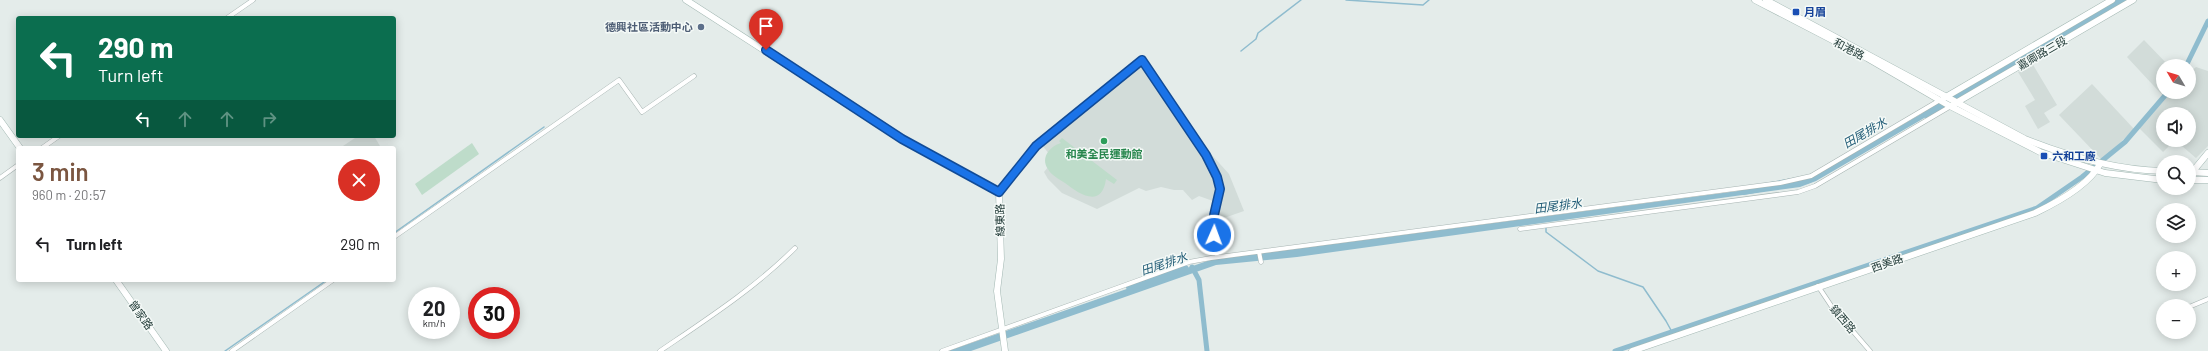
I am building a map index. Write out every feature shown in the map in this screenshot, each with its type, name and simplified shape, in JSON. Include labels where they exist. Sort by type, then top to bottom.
[{"type":"street","points":[[230,16],[253,0]]},
{"type":"street","name":"線東路","points":[[686,0],[902,139],[999,192],[1001,259],[997,291],[1004,351]]},
{"type":"street","name":"和港路","points":[[1755,0],[1948,101],[2025,139],[2091,166],[2097,171],[2156,179]]},
{"type":"street","name":"和港路","points":[[1766,0],[1948,101]]},
{"type":"street","name":"嘉卿路三段","points":[[1948,101],[2112,0]]},
{"type":"street","name":"嘉卿路三段","points":[[1948,101],[2133,0]]},
{"type":"street","points":[[999,192],[1036,146],[1142,60],[1206,155],[1217,177],[1220,189],[1214,225],[1217,257]]},
{"type":"street","points":[[396,236],[619,80],[642,112],[694,76]]},
{"type":"street","points":[[942,351],[1189,262],[1217,257],[1780,183],[1811,176],[1948,101]]},
{"type":"street","points":[[1520,229],[1798,192],[1815,186],[1948,101]]},
{"type":"street","points":[[0,120],[19,146]]},
{"type":"street","points":[[45,146],[56,138]]},
{"type":"street","points":[[2196,167],[2208,153]]},
{"type":"street","name":"和港路","points":[[2091,166],[2100,164],[2156,171]]},
{"type":"street","name":"西美路","points":[[1632,351],[1818,286],[2035,213],[2067,195],[2097,171],[2100,164]]},
{"type":"street","points":[[0,178],[16,166]]},
{"type":"street","points":[[2145,178],[2146,170]]},
{"type":"street","points":[[2196,174],[2208,173]]},
{"type":"street","points":[[1811,176],[1815,186]]},
{"type":"street","points":[[2196,180],[2208,180]]},
{"type":"street","points":[[660,351],[753,286],[771,272],[795,248]]},
{"type":"street","points":[[1259,252],[1261,262]]},
{"type":"street","name":"曾家路","points":[[117,282],[166,351]]},
{"type":"street","points":[[232,351],[330,282]]},
{"type":"street","name":"鎮西路","points":[[1818,286],[1832,307],[1870,351]]},
{"type":"street","points":[[2196,304],[2208,299]]},
{"type":"shaded area","points":[[2144,40],[2162,59],[2156,59],[2156,88],[2127,57]]},
{"type":"shaded area","points":[[2032,63],[2057,105],[2044,113],[2050,122],[2038,129],[2025,106],[2035,100],[2018,72]]},
{"type":"shaded area","points":[[1142,64],[1175,114],[1229,174],[1244,211],[1221,219],[1213,201],[1199,196],[1192,200],[1183,190],[1174,190],[1161,187],[1146,191],[1139,188],[1097,209],[1062,193],[1048,179],[1044,172],[1054,160],[1042,145]]},
{"type":"shaded area","points":[[2196,67],[2208,71],[2208,146],[2196,158],[2196,155],[2192,155],[2183,147],[2196,147],[2196,107],[2157,107],[2164,99],[2196,99]]},
{"type":"shaded area","points":[[2092,84],[2134,129],[2102,160],[2059,115]]},
{"type":"shaded area","points":[[2156,108],[2156,145],[2138,127]]},
{"type":"shaded area","points":[[355,138],[375,138],[380,146],[343,146]]},
{"type":"shaded area","points":[[2158,147],[2168,147],[2163,152]]},
{"type":"green space","points":[[1062,138],[1117,180],[1114,184],[1106,179],[1104,188],[1100,194],[1089,196],[1077,191],[1053,175],[1049,171],[1045,161],[1047,153],[1053,147],[1061,143],[1059,141]]},
{"type":"green space","points":[[472,143],[479,154],[422,195],[415,184]]},
{"type":"water","points":[[1933,107],[1938,110],[1816,181],[1800,187],[1297,257],[1216,265],[971,351],[948,351],[1210,260],[1784,185],[1807,180]]},
{"type":"waterway","points":[[1241,51],[1256,39],[1258,33],[1301,0]]},
{"type":"waterway","points":[[1346,0],[1423,5],[1429,0]]},
{"type":"waterway","name":"田尾排水","points":[[1927,114],[2124,0]]},
{"type":"waterway","points":[[2189,59],[2208,21]]},
{"type":"waterway","points":[[1615,351],[2037,208],[2082,177],[2125,142],[2162,99]]},
{"type":"waterway","points":[[396,232],[544,127]]},
{"type":"waterway","name":"田尾排水","points":[[1743,191],[1809,179],[1817,175]]},
{"type":"waterway","points":[[1546,226],[1546,232],[1598,271],[1643,287],[1672,332]]},
{"type":"waterway","points":[[1192,267],[1199,280],[1207,351]]},
{"type":"waterway","name":"田尾排水","points":[[1130,287],[1185,269]]},
{"type":"waterway","points":[[225,351],[324,282]]},
{"type":"place","name":"月眉","points":[[1796,12]]},
{"type":"place","name":"德興社區活動中心","points":[[701,27]]},
{"type":"place","name":"和美全民運動館","points":[[1104,141]]},
{"type":"place","name":"六和工廠","points":[[2044,156]]},
{"type":"route","points":[[766,50],[902,139],[999,192],[1036,146],[1142,60],[1206,155],[1217,177],[1220,189],[1214,215],[1214,235]]}]
